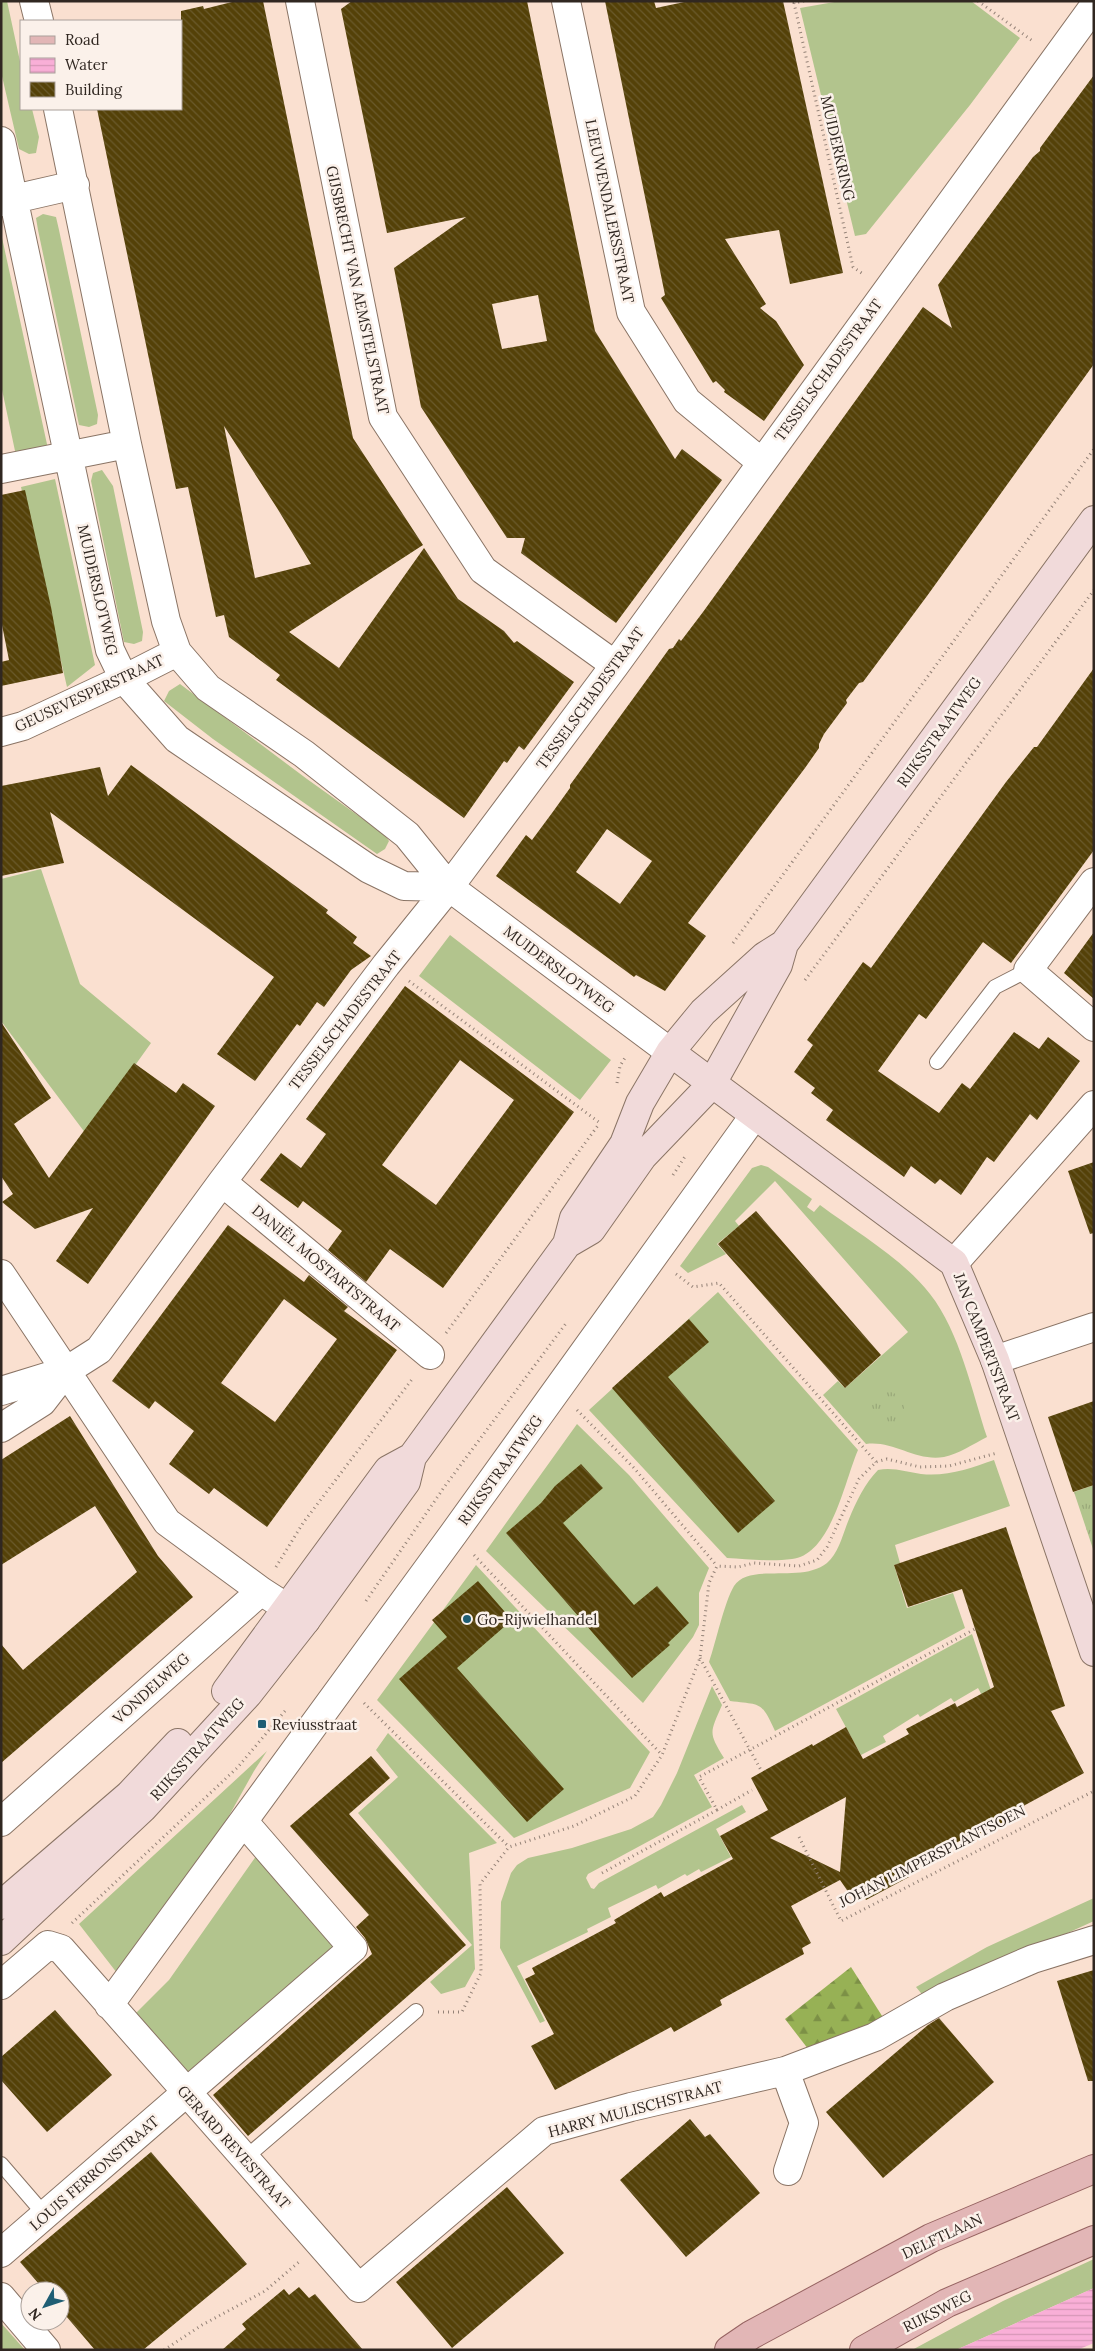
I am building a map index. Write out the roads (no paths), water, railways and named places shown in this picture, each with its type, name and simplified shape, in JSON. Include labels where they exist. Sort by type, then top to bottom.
[{"type":"main road","name":"RIJKSSTRAATWEG","points":[[567,1244],[591,1230],[644,1156],[711,1085],[778,965],[784,944],[1094,520]]},
{"type":"main road","name":"RIJKSSTRAATWEG","points":[[1,1905],[129,1795],[296,1614],[406,1482],[412,1457],[567,1244],[574,1218],[624,1144],[640,1103],[670,1052],[703,1012],[765,956],[784,944]]},
{"type":"main road","name":"JAN CAMPERTSTRAAT","points":[[670,1052],[711,1085],[954,1263],[995,1360],[1094,1652]]},
{"type":"main road","name":"RIJKSSTRAATWEG","points":[[1,1941],[144,1808],[248,1694],[296,1614]]},
{"type":"main road","name":"DELFTLAAN","points":[[729,2350],[752,2335],[931,2238],[1094,2169]]},
{"type":"main road","name":"RIJKSWEG","points":[[864,2350],[948,2303],[1094,2240]]},
{"type":"street","points":[[34,1],[39,20]]},
{"type":"street","name":"GIJSBRECHT VAN AEMSTELSTRAAT","points":[[300,1],[383,417],[483,570],[615,665]]},
{"type":"street","name":"LEEUWENDALERSSTRAAT","points":[[566,1],[631,312],[687,401],[761,462]]},
{"type":"street","name":"TESSELSCHADESTRAAT","points":[[1,1391],[66,1371],[99,1350],[222,1182],[386,965],[449,887],[615,665],[1094,6]]},
{"type":"street","name":"MUIDERSLOTWEG","points":[[58,110],[127,444],[166,621],[177,652],[208,688],[304,754],[407,835],[449,887],[670,1052]]},
{"type":"street","name":"MUIDERSLOTWEG","points":[[1,141],[7,201],[67,455],[110,650],[124,679],[177,738],[370,870],[404,886],[449,887]]},
{"type":"street","points":[[7,201],[75,185]]},
{"type":"street","points":[[1,469],[127,444]]},
{"type":"street","name":"GEUSEVESPERSTRAAT","points":[[1,732],[23,726],[177,652]]},
{"type":"street","points":[[1094,882],[1028,970],[1094,1027]]},
{"type":"street","points":[[954,1263],[1094,1105]]},
{"type":"street","name":"RIJKSSTRAATWEG","points":[[109,2005],[558,1390],[754,1116]]},
{"type":"street","name":"DANIËL MOSTARTSTRAAT","points":[[222,1182],[430,1354]]},
{"type":"street","points":[[1,1274],[167,1522],[261,1591],[296,1614]]},
{"type":"street","points":[[995,1360],[1094,1327]]},
{"type":"street","name":"TESSELSCHADESTRAAT","points":[[1,1428],[42,1402],[66,1371]]},
{"type":"street","name":"VONDELWEG","points":[[1,1822],[261,1591]]},
{"type":"street","points":[[186,2094],[352,1948],[244,1822]]},
{"type":"street","name":"HARRY MULISCHSTRAAT","points":[[359,2288],[544,2131],[631,2107],[785,2071],[875,2037],[945,1997],[1033,1959],[1094,1940]]},
{"type":"street","points":[[1,1986],[48,1945],[61,1949],[109,2005]]},
{"type":"street","name":"GERARD REVESTRAAT","points":[[109,2005],[359,2288]]},
{"type":"street","points":[[785,2071],[804,2123],[788,2171]]},
{"type":"street","name":"LOUIS FERRONSTRAAT","points":[[1,2253],[186,2094]]},
{"type":"street","points":[[1,2297],[46,2350]]},
{"type":"lane","points":[[937,1062],[995,987],[1028,970]]},
{"type":"lane","points":[[244,2159],[416,2011]]},
{"type":"lane","points":[[1,2164],[45,2215]]},
{"type":"water","points":[[1094,2288],[1094,2343],[1077,2350],[956,2350]]},
{"type":"place","name":"Go-Rijwielhandel","points":[[467,1619]]},
{"type":"place","name":"Reviusstraat","points":[[262,1724]]}]
